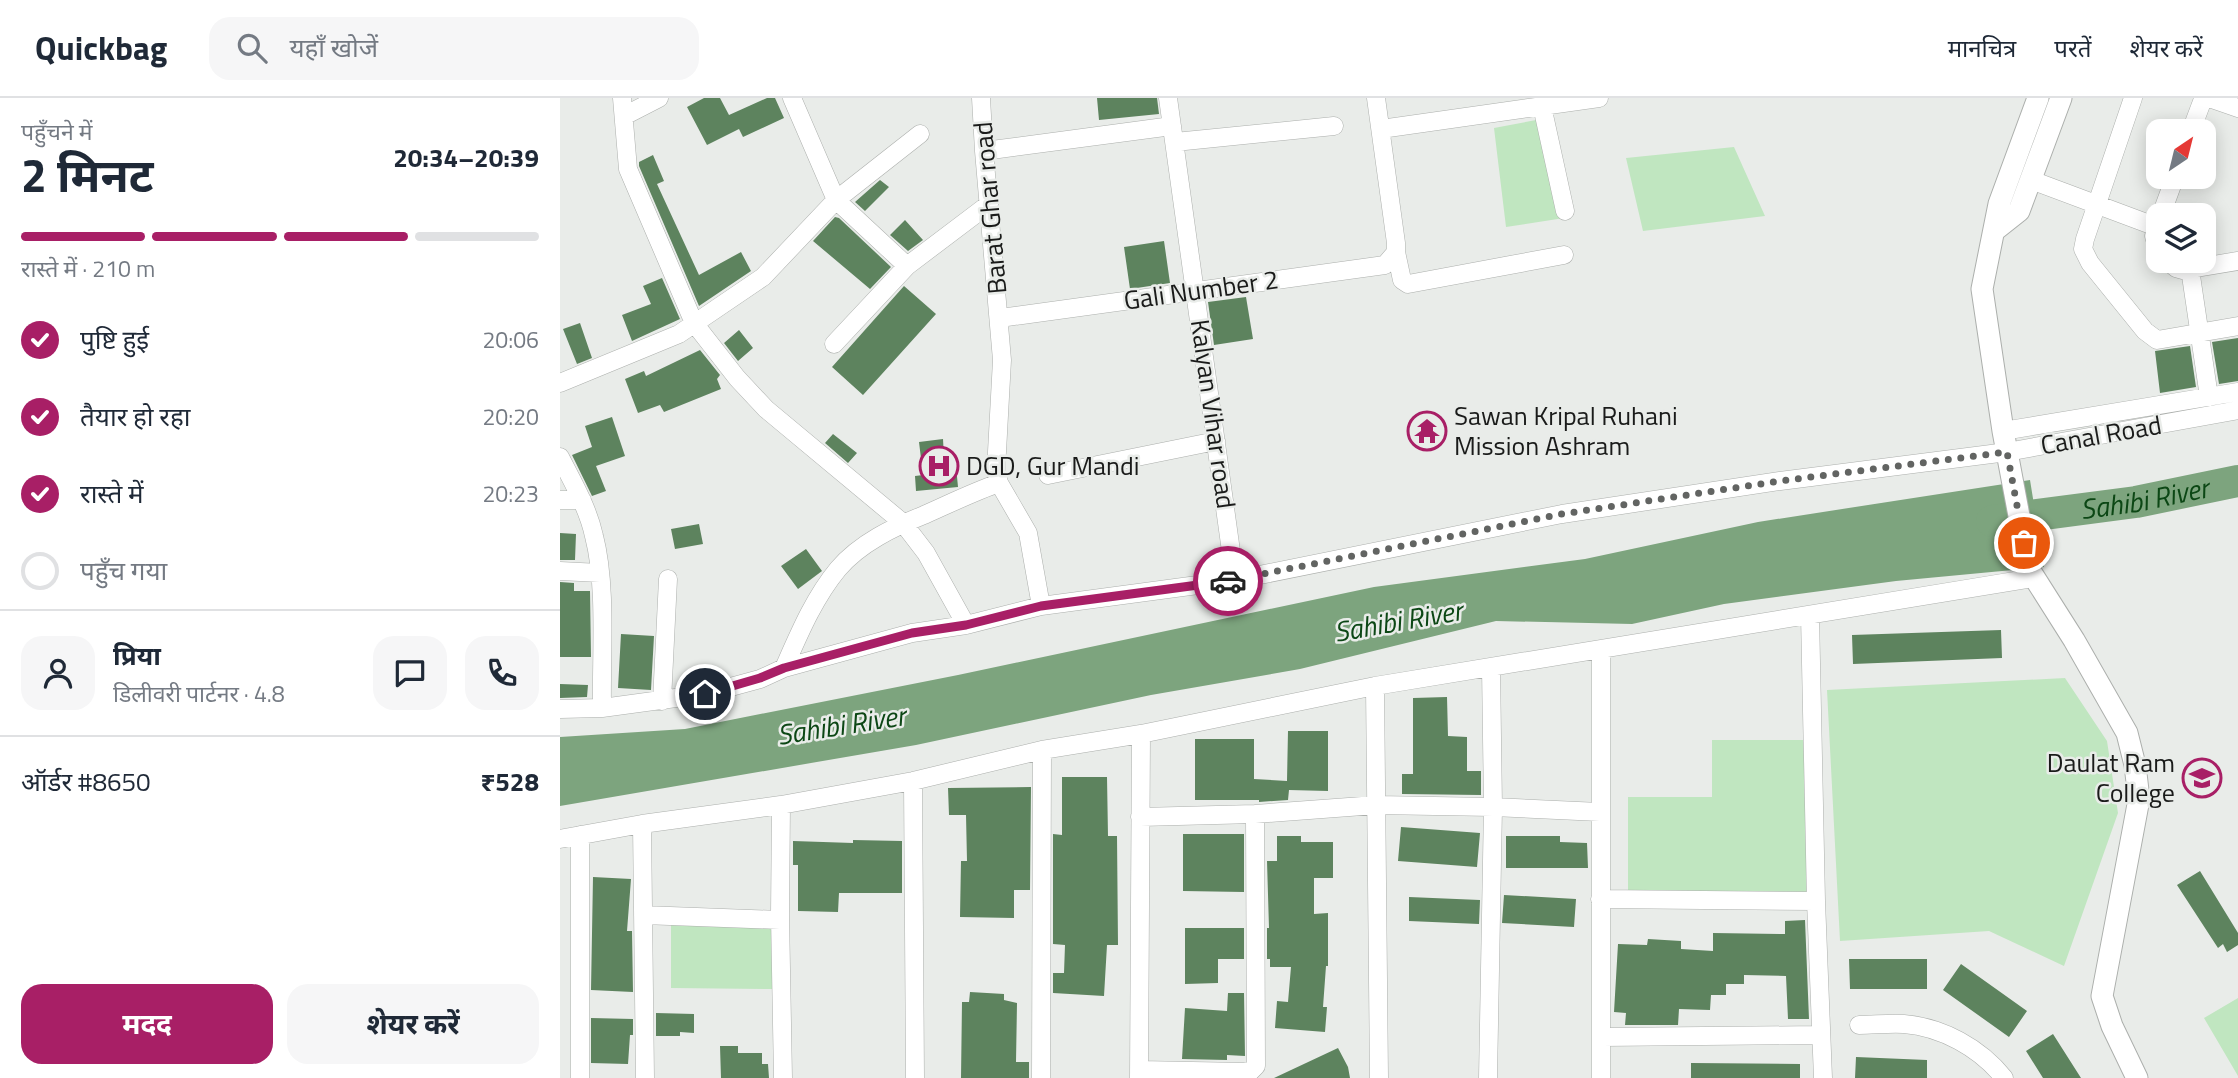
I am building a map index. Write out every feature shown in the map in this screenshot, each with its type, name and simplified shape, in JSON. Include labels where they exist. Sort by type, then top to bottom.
[{"type":"street","points":[[660,98],[623,107],[628,169],[694,323],[737,378],[766,409],[903,523],[926,553],[966,625]]},
{"type":"street","points":[[792,98],[836,200],[907,266]]},
{"type":"street","name":"Barat Ghar road","points":[[981,98],[1002,360],[996,470],[999,483]]},
{"type":"street","name":"Kalyan Vihar road","points":[[1168,98],[1235,580]]},
{"type":"street","points":[[1376,98],[1402,280],[1408,284],[1564,255]]},
{"type":"street","points":[[1381,129],[1599,98]]},
{"type":"street","points":[[2038,98],[1999,204],[1982,289],[2003,431],[2031,573],[2074,640],[2127,733],[2136,765],[2139,799],[2102,996],[2112,1026],[2137,1078]]},
{"type":"street","points":[[1995,230],[2019,211],[2061,98]]},
{"type":"street","points":[[2133,98],[2096,205],[2084,249],[2090,263],[2149,336],[2157,340],[2238,326]]},
{"type":"street","points":[[2196,119],[2203,99],[2212,99],[2238,108]]},
{"type":"street","points":[[1542,106],[1565,211]]},
{"type":"street","points":[[984,151],[1173,134],[1334,126]]},
{"type":"street","points":[[560,383],[679,334],[763,277],[836,200],[920,134]]},
{"type":"street","points":[[2031,180],[2146,222]]},
{"type":"street","points":[[834,344],[907,266],[989,204]]},
{"type":"street","name":"Gali Number 2","points":[[1000,318],[1385,265],[1396,251]]},
{"type":"street","points":[[2216,265],[2238,261]]},
{"type":"street","points":[[2191,273],[2209,397]]},
{"type":"street","points":[[2003,431],[2238,392]]},
{"type":"street","name":"Canal Road","points":[[560,709],[602,708],[705,694],[784,668],[912,633],[966,625],[1041,606],[1235,580],[1562,514],[1780,481],[2008,459],[2238,410]]},
{"type":"street","points":[[1048,475],[1216,441]]},
{"type":"street","points":[[560,457],[582,500],[594,536],[600,573],[602,708]]},
{"type":"street","points":[[784,668],[804,620],[839,569],[867,544],[903,523],[967,494],[999,483],[1028,533],[1041,606]]},
{"type":"street","points":[[560,500],[582,500]]},
{"type":"street","points":[[560,571],[600,573]]},
{"type":"street","points":[[560,839],[642,824],[781,805],[913,781],[1042,750],[1140,734],[1375,686],[1810,615],[2031,573]]},
{"type":"street","points":[[662,701],[668,579]]},
{"type":"street","points":[[1810,615],[1823,1078]]},
{"type":"street","points":[[1601,649],[1601,1078]]},
{"type":"street","points":[[1488,1078],[1493,807],[1492,667]]},
{"type":"street","points":[[1375,686],[1379,1078]]},
{"type":"street","points":[[1140,734],[1139,1074],[1245,1072],[1256,1066],[1255,814]]},
{"type":"street","points":[[1041,1078],[1042,750]]},
{"type":"street","points":[[913,781],[915,1078]]},
{"type":"street","points":[[781,805],[783,1078]]},
{"type":"street","points":[[1140,817],[1255,814],[1376,805],[1600,811]]},
{"type":"street","points":[[642,824],[645,1078]]},
{"type":"street","points":[[580,835],[580,1078]]},
{"type":"street","points":[[1600,899],[1816,901]]},
{"type":"street","points":[[643,915],[780,920]]},
{"type":"street","points":[[1859,1025],[1905,1024],[1968,1044],[1995,1066],[2004,1078]]},
{"type":"street","points":[[1602,1037],[1821,1035]]},
{"type":"shaded area","points":[[1552,117],[1564,218],[1506,227],[1494,128]]},
{"type":"shaded area","points":[[1734,147],[1765,216],[1643,231],[1626,158]]},
{"type":"shaded area","points":[[2065,678],[2107,741],[2118,813],[2064,966],[1989,931],[1840,941],[1827,690]]},
{"type":"shaded area","points":[[1712,740],[1812,740],[1812,895],[1628,895],[1628,797],[1712,797]]},
{"type":"shaded area","points":[[671,923],[774,924],[774,989],[671,988]]},
{"type":"shaded area","points":[[2238,998],[2238,1076],[2204,1018]]},
{"type":"water","points":[[2030,480],[2044,567],[1896,581],[1724,604],[1632,624],[1496,621],[1300,669],[1151,695],[916,745],[560,806],[560,737],[685,729],[958,675],[1374,587],[1585,559],[1758,522]]},
{"type":"building","points":[[704,98],[720,98],[729,115],[767,98],[775,98],[784,118],[743,137],[739,129],[707,145],[687,107]]},
{"type":"building","points":[[1097,98],[1157,98],[1159,114],[1099,120]]},
{"type":"building","points":[[653,155],[664,181],[657,184],[699,275],[741,252],[751,271],[699,306],[639,166],[639,162]]},
{"type":"building","points":[[880,180],[889,187],[865,211],[855,202]]},
{"type":"building","points":[[835,217],[891,267],[870,289],[813,241]]},
{"type":"building","points":[[905,220],[923,240],[908,251],[890,235]]},
{"type":"building","points":[[1164,241],[1170,283],[1130,289],[1124,247]]},
{"type":"building","points":[[662,278],[680,319],[632,341],[622,315],[651,304],[643,286]]},
{"type":"building","points":[[904,286],[936,314],[863,395],[832,367]]},
{"type":"building","points":[[1246,297],[1253,339],[1214,345],[1208,302]]},
{"type":"building","points":[[580,323],[592,358],[577,364],[563,329]]},
{"type":"building","points":[[739,330],[753,348],[738,361],[724,343]]},
{"type":"building","points":[[2238,338],[2238,381],[2219,384],[2212,342]]},
{"type":"building","points":[[2190,346],[2196,387],[2160,393],[2155,351]]},
{"type":"building","points":[[700,350],[720,375],[717,379],[721,389],[664,412],[660,405],[638,413],[625,379],[644,371],[646,376]]},
{"type":"building","points":[[612,417],[625,456],[596,466],[606,491],[592,496],[572,455],[592,447],[585,426]]},
{"type":"building","points":[[833,434],[857,453],[848,463],[825,443]]},
{"type":"building","name":"DGD, Gur Mandi","points":[[943,439],[944,457],[955,456],[958,487],[916,491],[915,476],[923,475],[919,442]]},
{"type":"building","points":[[699,524],[703,544],[675,549],[671,529]]},
{"type":"building","points":[[560,533],[576,534],[575,560],[560,560]]},
{"type":"building","points":[[806,549],[822,571],[798,589],[781,566]]},
{"type":"building","points":[[560,582],[574,583],[574,591],[590,591],[591,657],[560,657]]},
{"type":"building","points":[[2001,630],[2002,658],[1853,664],[1852,635]]},
{"type":"building","points":[[621,634],[654,636],[651,690],[618,688]]},
{"type":"building","points":[[560,684],[588,685],[587,697],[560,698]]},
{"type":"building","points":[[1447,697],[1448,736],[1467,737],[1467,771],[1481,771],[1481,795],[1402,794],[1402,774],[1413,774],[1413,698]]},
{"type":"building","points":[[1288,731],[1328,731],[1328,791],[1289,790],[1288,800],[1259,802],[1195,800],[1195,739],[1254,739],[1254,779],[1287,781]]},
{"type":"building","points":[[1062,777],[1107,777],[1108,836],[1117,836],[1118,945],[1107,945],[1104,996],[1053,993],[1053,973],[1064,973],[1065,945],[1053,944],[1053,834],[1062,835]]},
{"type":"building","points":[[1031,787],[1030,890],[1014,890],[1014,918],[960,917],[961,861],[967,861],[966,815],[949,815],[948,788]]},
{"type":"building","points":[[1401,827],[1480,833],[1477,867],[1398,861]]},
{"type":"building","points":[[1183,834],[1244,834],[1244,892],[1183,891]]},
{"type":"building","points":[[1277,836],[1301,836],[1301,842],[1333,842],[1333,878],[1314,878],[1314,914],[1328,913],[1328,966],[1323,1007],[1327,1007],[1325,1032],[1275,1028],[1277,1001],[1288,1002],[1291,967],[1270,967],[1270,959],[1267,959],[1267,861],[1277,861]]},
{"type":"building","points":[[1506,836],[1560,836],[1560,842],[1587,843],[1588,868],[1506,868]]},
{"type":"building","points":[[853,840],[902,841],[902,893],[839,893],[838,912],[798,911],[798,865],[793,865],[793,841],[853,843]]},
{"type":"building","points":[[2200,871],[2238,933],[2238,945],[2227,952],[2223,944],[2218,948],[2177,885]]},
{"type":"building","points":[[593,877],[631,879],[627,931],[632,931],[633,992],[591,990]]},
{"type":"building","points":[[1504,895],[1576,899],[1574,927],[1502,923]]},
{"type":"building","points":[[1409,897],[1480,900],[1479,924],[1409,921]]},
{"type":"building","points":[[1805,920],[1809,1019],[1788,1019],[1786,976],[1744,975],[1744,984],[1726,984],[1726,995],[1711,995],[1710,1010],[1679,1009],[1678,1025],[1625,1025],[1626,1013],[1614,1012],[1618,944],[1647,945],[1648,939],[1681,941],[1681,949],[1713,951],[1713,933],[1785,934],[1785,921]]},
{"type":"building","points":[[1185,928],[1244,928],[1244,959],[1218,959],[1218,983],[1185,984]]},
{"type":"building","points":[[1849,959],[1927,959],[1927,989],[1850,989]]},
{"type":"building","points":[[1961,964],[2027,1011],[2009,1037],[1943,990]]},
{"type":"building","points":[[970,992],[1004,994],[1004,1000],[1017,1003],[1016,1062],[1029,1062],[1029,1078],[961,1078],[962,1002],[969,1002]]},
{"type":"building","points":[[1228,993],[1244,993],[1245,1056],[1227,1055],[1227,1060],[1182,1059],[1185,1008],[1227,1011]]},
{"type":"building","points":[[656,1013],[694,1014],[694,1033],[656,1036]]},
{"type":"building","points":[[591,1018],[633,1019],[628,1064],[591,1063]]},
{"type":"building","points":[[2053,1034],[2081,1078],[2043,1078],[2026,1051]]},
{"type":"building","points":[[720,1046],[738,1046],[738,1053],[762,1053],[762,1064],[768,1064],[769,1078],[721,1078]]},
{"type":"building","points":[[1338,1048],[1348,1067],[1350,1078],[1274,1078]]},
{"type":"building","points":[[1856,1057],[1927,1060],[1927,1078],[1855,1078]]},
{"type":"building","points":[[1691,1063],[1800,1064],[1800,1078],[1691,1078]]},
{"type":"waterway","name":"Sahibi River","points":[[1992,521],[2136,502],[2238,481]]},
{"type":"way so far","points":[[1228,581],[1562,514],[1780,481],[2007,452],[2024,543]]},
{"type":"place","name":"Sawan Kripal Ruhani Mission Ashram","points":[[1427,431]]},
{"type":"place","name":"DGD, Gur Mandi","points":[[939,466]]},
{"type":"place","name":"Daulat Ram College","points":[[2202,778]]},
{"type":"route","points":[[705,694],[784,668],[912,633],[966,625],[1041,606],[1228,581]]}]
